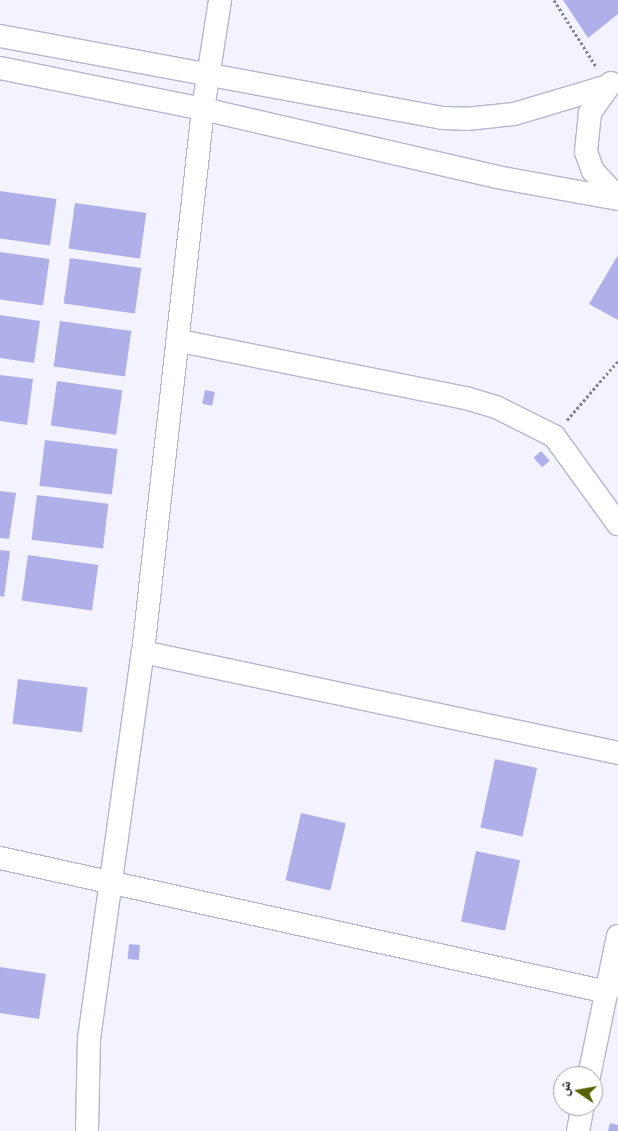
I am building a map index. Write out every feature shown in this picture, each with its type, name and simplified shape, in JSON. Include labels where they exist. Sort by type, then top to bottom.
[{"type":"street","points":[[87,1131],[88,1039],[143,652],[180,341],[203,110],[220,0]]},
{"type":"street","points":[[0,36],[209,76],[466,119],[514,114],[613,82]]},
{"type":"street","points":[[0,68],[203,110],[506,178],[618,198]]},
{"type":"street","points":[[613,82],[590,113],[586,152],[593,171],[618,198]]},
{"type":"street","points":[[180,341],[466,398],[524,419],[554,436],[618,524]]},
{"type":"street","points":[[143,652],[618,753]]},
{"type":"street","points":[[0,858],[110,880],[607,992]]},
{"type":"street","points":[[592,1066],[618,936]]},
{"type":"street","points":[[578,1131],[581,1116]]},
{"type":"path","points":[[554,0],[613,82]]},
{"type":"path","points":[[554,436],[618,361]]},
{"type":"building","points":[[563,0],[618,0],[618,14],[588,38]]},
{"type":"building","points":[[0,191],[56,199],[50,245],[0,238]]},
{"type":"building","points":[[75,203],[146,213],[140,259],[69,249]]},
{"type":"building","points":[[0,252],[50,259],[43,306],[0,299]]},
{"type":"building","points":[[618,255],[618,320],[589,304]]},
{"type":"building","points":[[70,258],[141,268],[135,314],[64,304]]},
{"type":"building","points":[[0,315],[40,321],[34,363],[0,358]]},
{"type":"building","points":[[60,321],[131,331],[125,377],[54,367]]},
{"type":"building","points":[[0,375],[33,379],[27,425],[0,421]]},
{"type":"building","points":[[57,381],[122,390],[116,435],[51,426]]},
{"type":"building","points":[[205,390],[215,392],[212,406],[202,404]]},
{"type":"building","points":[[45,440],[117,449],[112,495],[39,486]]},
{"type":"building","points":[[541,451],[550,461],[542,467],[534,458]]},
{"type":"building","points":[[0,491],[16,493],[9,539],[0,538]]},
{"type":"building","points":[[37,495],[108,504],[103,548],[32,540]]},
{"type":"building","points":[[0,550],[10,551],[4,597],[0,596]]},
{"type":"building","points":[[28,555],[98,565],[92,610],[22,601]]},
{"type":"building","points":[[18,679],[87,688],[82,732],[13,724]]},
{"type":"building","points":[[495,759],[537,768],[523,836],[480,827]]},
{"type":"building","points":[[301,813],[346,823],[330,891],[285,880]]},
{"type":"building","points":[[476,851],[520,860],[505,931],[461,921]]},
{"type":"building","points":[[129,944],[140,945],[139,960],[128,959]]},
{"type":"building","points":[[0,967],[46,974],[39,1019],[0,1013]]},
{"type":"building","points":[[610,1123],[618,1125],[618,1131],[608,1131]]}]
